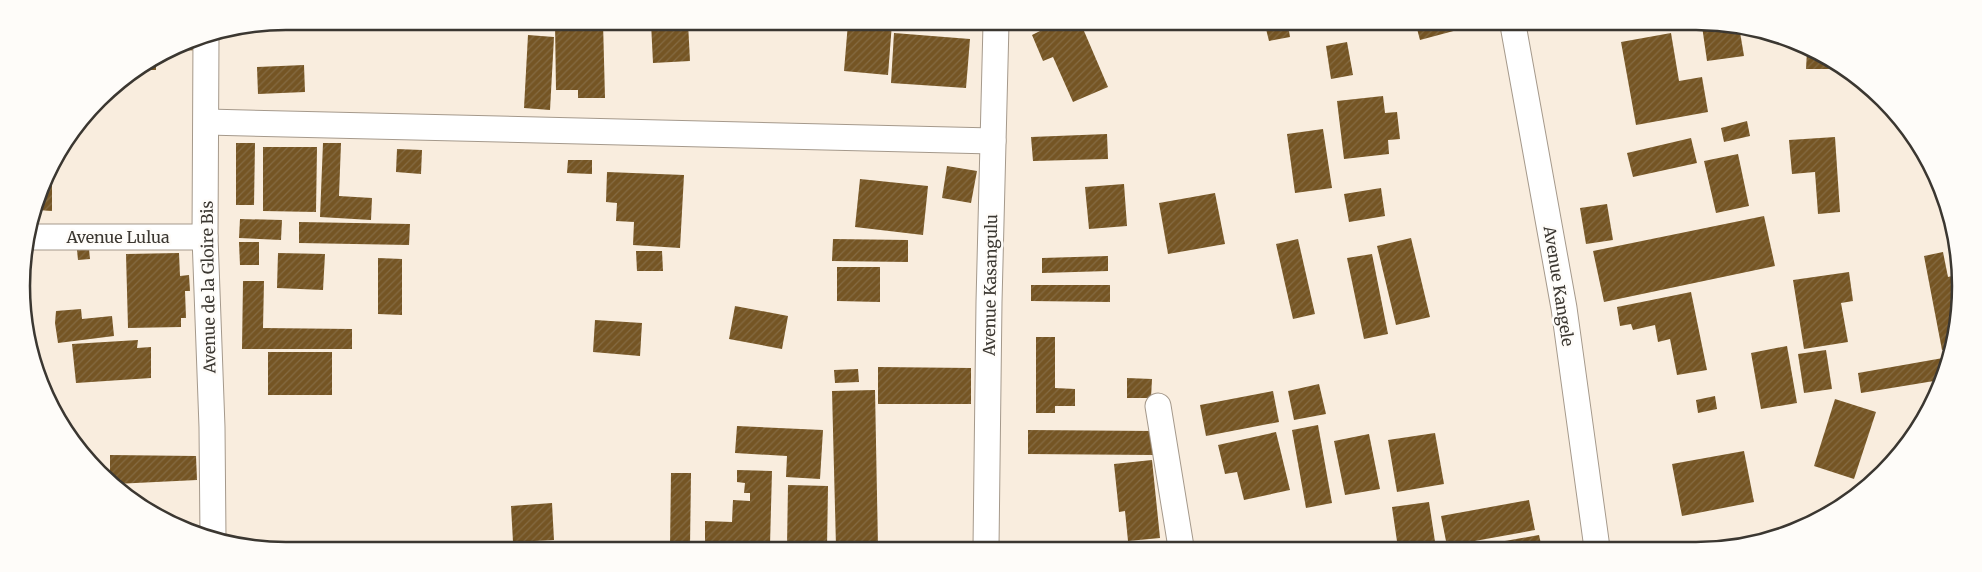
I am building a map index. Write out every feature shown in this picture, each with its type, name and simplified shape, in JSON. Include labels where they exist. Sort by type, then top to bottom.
[{"type":"street","name":"Avenue Kasangulu","points":[[986,542],[996,30]]},
{"type":"street","name":"Avenue Kangele","points":[[1514,30],[1564,308],[1596,542]]},
{"type":"street","name":"Avenue de la Gloire Bis","points":[[206,43],[205,238],[212,427],[213,531]]},
{"type":"street","points":[[207,122],[993,141]]},
{"type":"street","name":"Avenue Lulua","points":[[35,238],[205,238]]},
{"type":"street","points":[[1158,406],[1180,542]]},
{"type":"building","points":[[555,30],[603,30],[605,98],[578,98],[578,90],[556,90]]},
{"type":"building","points":[[651,30],[688,30],[690,61],[653,63]]},
{"type":"building","points":[[847,30],[891,30],[888,75],[844,71]]},
{"type":"building","points":[[1042,30],[1084,30],[1108,87],[1073,102],[1053,57],[1043,61],[1032,35]]},
{"type":"building","points":[[1266,30],[1289,30],[1290,37],[1269,41]]},
{"type":"building","points":[[1417,30],[1457,30],[1420,40]]},
{"type":"building","points":[[1703,30],[1740,34],[1744,56],[1707,61]]},
{"type":"building","points":[[894,33],[970,39],[966,88],[891,83]]},
{"type":"building","points":[[1671,33],[1679,81],[1702,77],[1708,112],[1636,125],[1621,42]]},
{"type":"building","points":[[528,35],[554,37],[550,110],[524,108]]},
{"type":"building","points":[[1347,42],[1353,75],[1331,79],[1326,46]]},
{"type":"building","points":[[202,45],[203,50],[185,51]]},
{"type":"building","points":[[1807,55],[1832,69],[1806,69]]},
{"type":"building","points":[[156,65],[156,70],[149,70]]},
{"type":"building","points":[[304,65],[305,92],[258,94],[257,67]]},
{"type":"building","points":[[1383,96],[1385,113],[1397,112],[1400,139],[1388,140],[1389,154],[1344,159],[1337,101]]},
{"type":"building","points":[[1747,121],[1750,136],[1724,142],[1721,128]]},
{"type":"building","points":[[1323,129],[1332,188],[1295,193],[1287,134]]},
{"type":"building","points":[[1107,134],[1108,159],[1033,161],[1031,137]]},
{"type":"building","points":[[1835,137],[1840,212],[1818,214],[1815,172],[1792,174],[1789,140]]},
{"type":"building","points":[[1691,138],[1697,163],[1633,177],[1627,153]]},
{"type":"building","points":[[236,143],[255,143],[254,205],[236,205]]},
{"type":"building","points":[[323,143],[341,143],[339,196],[372,198],[371,220],[320,217]]},
{"type":"building","points":[[263,147],[317,147],[316,212],[263,211]]},
{"type":"building","points":[[397,149],[422,150],[421,174],[396,172]]},
{"type":"building","points":[[1738,154],[1749,206],[1716,213],[1704,161]]},
{"type":"building","points":[[568,160],[592,160],[592,174],[567,173]]},
{"type":"building","points":[[947,166],[977,171],[971,203],[942,198]]},
{"type":"building","points":[[607,172],[684,175],[680,248],[633,245],[634,222],[616,221],[617,203],[606,202]]},
{"type":"building","points":[[860,179],[928,186],[923,235],[855,227]]},
{"type":"building","points":[[52,182],[52,211],[42,210]]},
{"type":"building","points":[[1124,184],[1127,226],[1089,229],[1085,187]]},
{"type":"building","points":[[1381,188],[1385,216],[1349,222],[1344,194]]},
{"type":"building","points":[[1215,193],[1225,244],[1168,254],[1159,203]]},
{"type":"building","points":[[1607,204],[1613,240],[1586,244],[1580,208]]},
{"type":"building","points":[[1764,216],[1775,266],[1604,302],[1593,251]]},
{"type":"building","points":[[240,219],[282,220],[281,240],[239,238]]},
{"type":"building","points":[[299,222],[410,224],[409,245],[299,243]]},
{"type":"building","points":[[1411,238],[1430,317],[1396,325],[1377,246]]},
{"type":"building","points":[[833,239],[908,240],[908,262],[832,261]]},
{"type":"building","points":[[1298,239],[1315,314],[1293,319],[1276,244]]},
{"type":"building","points":[[239,242],[259,242],[259,265],[240,265]]},
{"type":"building","points":[[89,249],[90,259],[78,260],[77,250]]},
{"type":"building","points":[[636,251],[662,251],[663,271],[637,271]]},
{"type":"building","points":[[1943,252],[1948,277],[1951,276],[1950,319],[1944,350],[1942,350],[1924,256]]},
{"type":"building","points":[[179,253],[180,276],[189,275],[190,291],[185,291],[186,318],[181,318],[181,327],[128,328],[126,254]]},
{"type":"building","points":[[278,253],[325,254],[323,290],[277,288]]},
{"type":"building","points":[[1372,254],[1388,334],[1364,339],[1347,258]]},
{"type":"building","points":[[1108,256],[1108,271],[1042,273],[1042,258]]},
{"type":"building","points":[[378,258],[402,259],[402,315],[378,314]]},
{"type":"building","points":[[837,267],[880,267],[880,302],[837,301]]},
{"type":"building","points":[[1849,272],[1853,301],[1841,303],[1848,342],[1804,349],[1793,280]]},
{"type":"building","points":[[243,281],[264,281],[263,328],[352,329],[352,349],[242,349]]},
{"type":"building","points":[[1031,285],[1110,285],[1110,302],[1031,301]]},
{"type":"building","points":[[1691,292],[1707,370],[1677,375],[1670,339],[1658,342],[1655,325],[1633,330],[1631,324],[1620,326],[1617,307]]},
{"type":"building","points":[[735,306],[788,316],[782,349],[729,339]]},
{"type":"building","points":[[81,309],[82,319],[112,316],[114,336],[58,343],[55,323],[56,311]]},
{"type":"building","points":[[595,320],[642,323],[640,356],[593,352]]},
{"type":"building","points":[[1036,337],[1055,337],[1055,388],[1075,389],[1075,406],[1055,406],[1055,413],[1036,413]]},
{"type":"building","points":[[138,340],[137,348],[151,347],[151,378],[76,383],[72,344]]},
{"type":"building","points":[[1787,346],[1797,403],[1761,409],[1751,353]]},
{"type":"building","points":[[1826,350],[1832,389],[1804,393],[1798,354]]},
{"type":"building","points":[[268,352],[332,352],[332,395],[268,395]]},
{"type":"building","points":[[1941,358],[1934,381],[1861,393],[1858,373]]},
{"type":"building","points":[[878,367],[971,368],[971,404],[878,404]]},
{"type":"building","points":[[858,369],[859,382],[835,383],[834,370]]},
{"type":"building","points":[[1127,378],[1152,379],[1151,398],[1127,398]]},
{"type":"building","points":[[1319,384],[1326,414],[1294,420],[1288,391]]},
{"type":"building","points":[[875,390],[878,542],[836,542],[832,391]]},
{"type":"building","points":[[1273,391],[1279,422],[1206,436],[1200,405]]},
{"type":"building","points":[[1715,396],[1717,409],[1698,413],[1696,400]]},
{"type":"building","points":[[1835,399],[1876,412],[1854,479],[1814,466]]},
{"type":"building","points":[[1318,425],[1332,503],[1306,508],[1292,430]]},
{"type":"building","points":[[737,426],[823,430],[820,479],[786,477],[787,456],[735,453]]},
{"type":"building","points":[[1028,430],[1153,431],[1153,455],[1028,454]]},
{"type":"building","points":[[1276,432],[1290,490],[1244,500],[1237,472],[1225,474],[1218,445]]},
{"type":"building","points":[[1435,433],[1444,484],[1397,492],[1388,440]]},
{"type":"building","points":[[1369,434],[1380,489],[1345,495],[1334,441]]},
{"type":"building","points":[[1744,451],[1754,502],[1682,516],[1672,464]]},
{"type":"building","points":[[110,455],[196,456],[197,480],[124,484],[110,472]]},
{"type":"building","points":[[1152,460],[1160,538],[1128,541],[1125,511],[1119,512],[1114,464]]},
{"type":"building","points":[[737,470],[772,471],[770,542],[705,542],[705,521],[732,522],[733,500],[750,501],[750,493],[744,493],[745,483],[737,482]]},
{"type":"building","points":[[671,473],[691,473],[690,542],[670,542]]},
{"type":"building","points":[[788,485],[828,486],[827,542],[787,542]]},
{"type":"building","points":[[1529,500],[1535,530],[1469,542],[1446,542],[1441,516]]},
{"type":"building","points":[[1429,502],[1435,542],[1397,542],[1392,507]]},
{"type":"building","points":[[552,503],[554,540],[513,542],[511,506]]},
{"type":"building","points":[[1539,535],[1541,542],[1499,542]]}]
